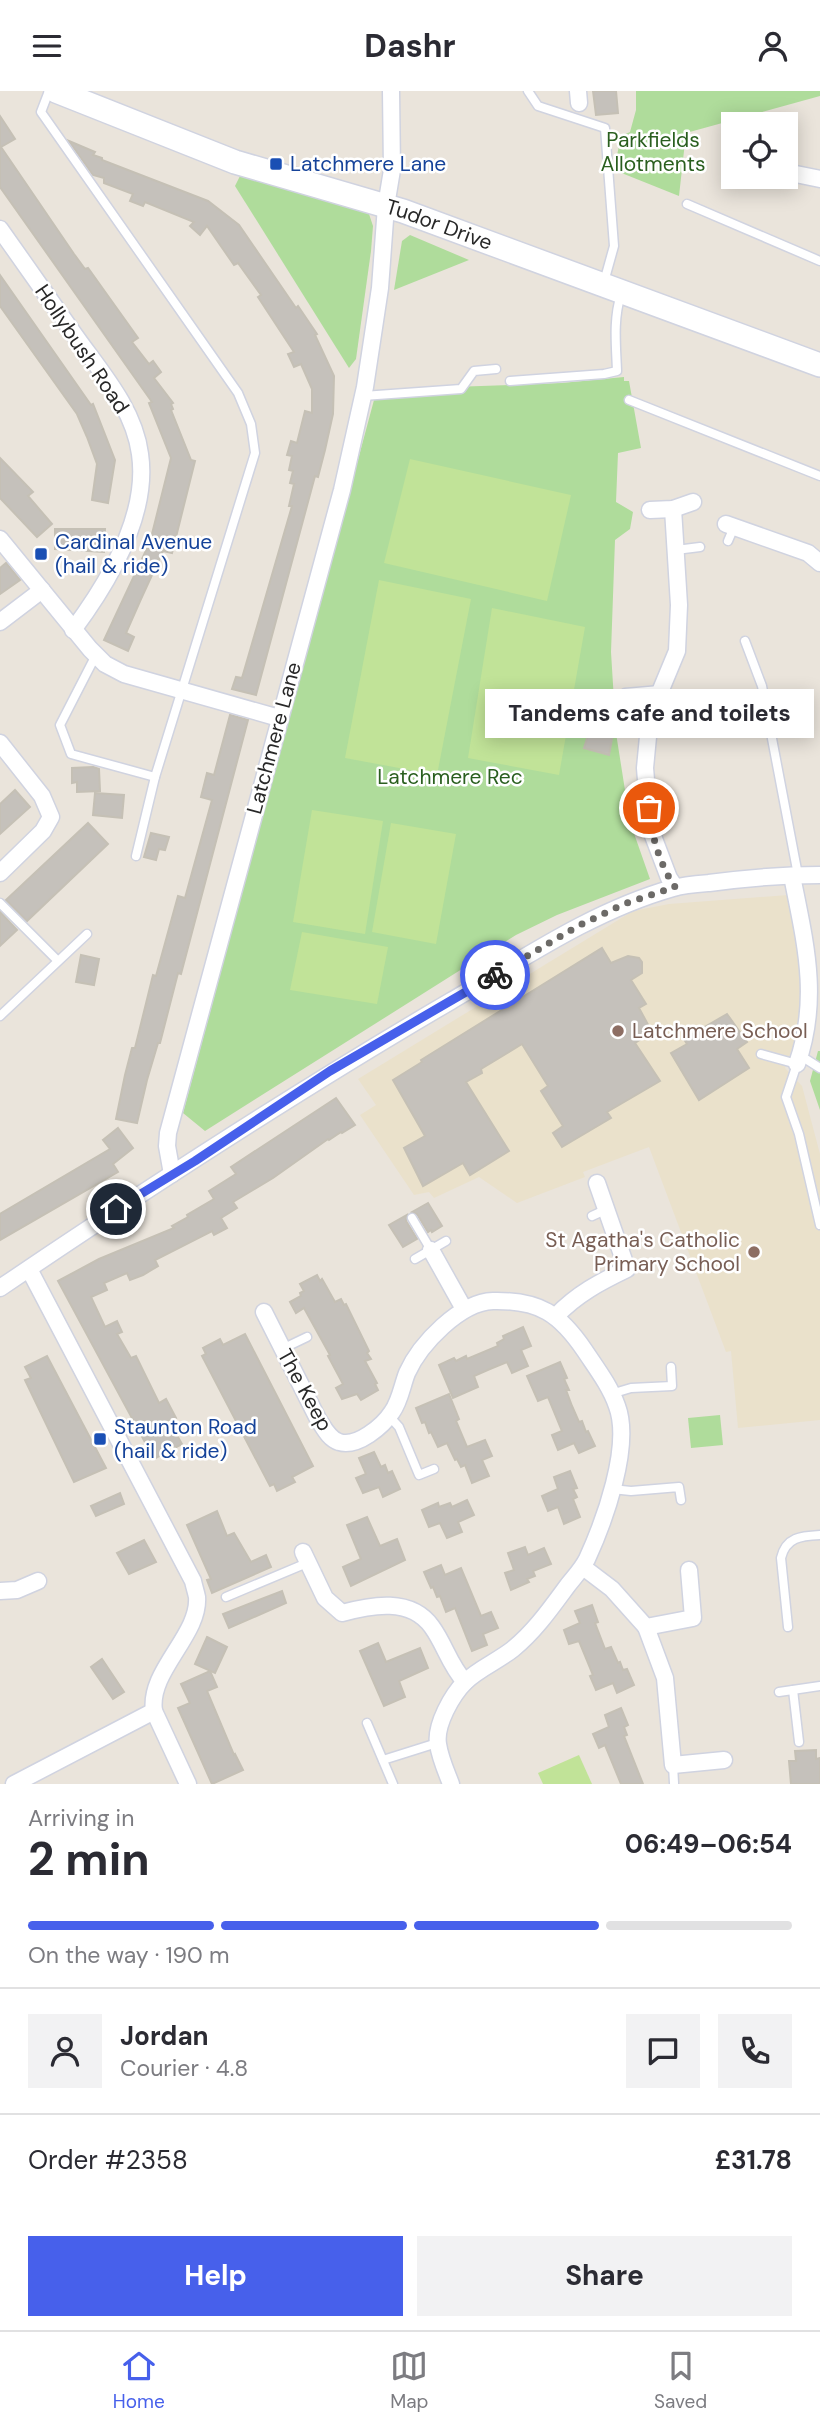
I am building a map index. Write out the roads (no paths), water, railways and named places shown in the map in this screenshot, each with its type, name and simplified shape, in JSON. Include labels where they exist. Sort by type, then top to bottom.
[{"type":"street","name":"Tudor Drive","points":[[56,91],[235,162],[386,206],[820,365]]},
{"type":"street","name":"Latchmere Lane","points":[[172,1174],[168,1133],[342,490],[363,396],[380,288],[386,206],[392,170],[391,91]]},
{"type":"street","points":[[798,174],[820,179]]},
{"type":"street","name":"Hollybush Road","points":[[0,229],[116,393],[136,436],[140,455],[141,478],[132,521],[117,560],[97,599],[73,630]]},
{"type":"street","points":[[650,510],[673,509],[693,502]]},
{"type":"street","points":[[673,509],[679,605],[677,651],[650,716],[646,780],[650,828],[675,887]]},
{"type":"street","points":[[729,531],[808,553],[820,563]]},
{"type":"street","points":[[0,539],[73,630],[105,664],[124,674],[279,718]]},
{"type":"street","points":[[0,622],[42,590]]},
{"type":"street","points":[[0,743],[42,796],[51,817],[43,831],[0,873]]},
{"type":"street","points":[[795,875],[813,972],[813,1012],[799,1060]]},
{"type":"street","points":[[0,1288],[330,1071],[578,926],[624,904],[675,887],[740,879],[820,875]]},
{"type":"street","points":[[556,1316],[570,1300],[593,1285],[627,1269],[598,1213],[597,1183]]},
{"type":"street","points":[[431,1250],[464,1309],[491,1301],[531,1306],[556,1316],[572,1331],[611,1394],[618,1408],[621,1429],[612,1489],[583,1567],[533,1630],[513,1649],[465,1682],[449,1706],[438,1731],[438,1743],[452,1784]]},
{"type":"street","points":[[29,1269],[193,1581],[197,1599],[193,1617],[156,1686],[152,1699],[154,1711],[188,1784]]},
{"type":"street","name":"The Keep","points":[[264,1313],[328,1436],[340,1442],[352,1442],[373,1431],[389,1416],[407,1373],[420,1351],[464,1309]]},
{"type":"street","points":[[305,1558],[325,1598],[342,1613],[366,1606],[390,1605],[412,1611],[424,1618],[432,1627],[452,1668],[465,1682]]},
{"type":"street","points":[[583,1567],[612,1589],[646,1627],[664,1678],[673,1765],[724,1760]]},
{"type":"street","points":[[646,1627],[693,1618],[689,1570]]},
{"type":"street","points":[[0,1591],[18,1590],[38,1581]]},
{"type":"street","points":[[14,1784],[154,1711]]},
{"type":"lane","points":[[49,91],[41,112],[238,393],[251,424],[255,453],[155,777],[136,856]]},
{"type":"lane","points":[[510,381],[604,374],[617,370],[616,311],[610,266],[614,246],[605,128],[538,106],[528,91]]},
{"type":"lane","points":[[687,204],[820,261]]},
{"type":"lane","points":[[363,396],[461,389],[474,370],[496,369]]},
{"type":"lane","points":[[629,400],[820,476]]},
{"type":"lane","points":[[676,549],[700,547]]},
{"type":"lane","points":[[746,641],[762,686],[795,875]]},
{"type":"lane","points":[[96,655],[60,726],[71,754],[155,777]]},
{"type":"lane","points":[[625,693],[660,690]]},
{"type":"lane","points":[[0,903],[57,960]]},
{"type":"lane","points":[[0,1016],[87,934]]},
{"type":"lane","points":[[761,1054],[799,1060],[820,1068]]},
{"type":"lane","points":[[799,1060],[786,1097],[799,1134],[820,1226]]},
{"type":"lane","points":[[412,1218],[431,1250]]},
{"type":"lane","points":[[415,1259],[446,1241]]},
{"type":"lane","points":[[282,1349],[307,1336]]},
{"type":"lane","points":[[611,1394],[631,1388],[672,1386],[671,1367]]},
{"type":"lane","points":[[389,1416],[399,1427],[419,1475],[435,1469]]},
{"type":"lane","points":[[612,1489],[631,1492],[680,1487],[681,1500]]},
{"type":"lane","points":[[788,1627],[781,1557],[783,1549],[793,1539],[820,1535]]},
{"type":"lane","points":[[226,1597],[305,1558]]},
{"type":"lane","points":[[779,1692],[820,1686]]},
{"type":"lane","points":[[793,1690],[799,1742]]},
{"type":"lane","points":[[367,1723],[393,1784]]},
{"type":"lane","points":[[383,1760],[438,1743]]},
{"type":"lane","points":[[673,1765],[674,1783]]},
{"type":"place","name":"Latchmere Lane","points":[[276,164]]},
{"type":"place","name":"Cardinal Avenue (hail & ride)","points":[[41,554]]},
{"type":"place","name":"Tandems cafe and toilets","points":[[649,808]]},
{"type":"place","name":"Latchmere School","points":[[618,1031]]},
{"type":"place","name":"St Agatha's Catholic Primary School","points":[[754,1252]]},
{"type":"place","name":"Staunton Road (hail & ride)","points":[[100,1439]]},
{"type":"park label","name":"Parkfields Allotments","points":[[653,152]]},
{"type":"park label","name":"Latchmere Rec","points":[[450,777]]}]
